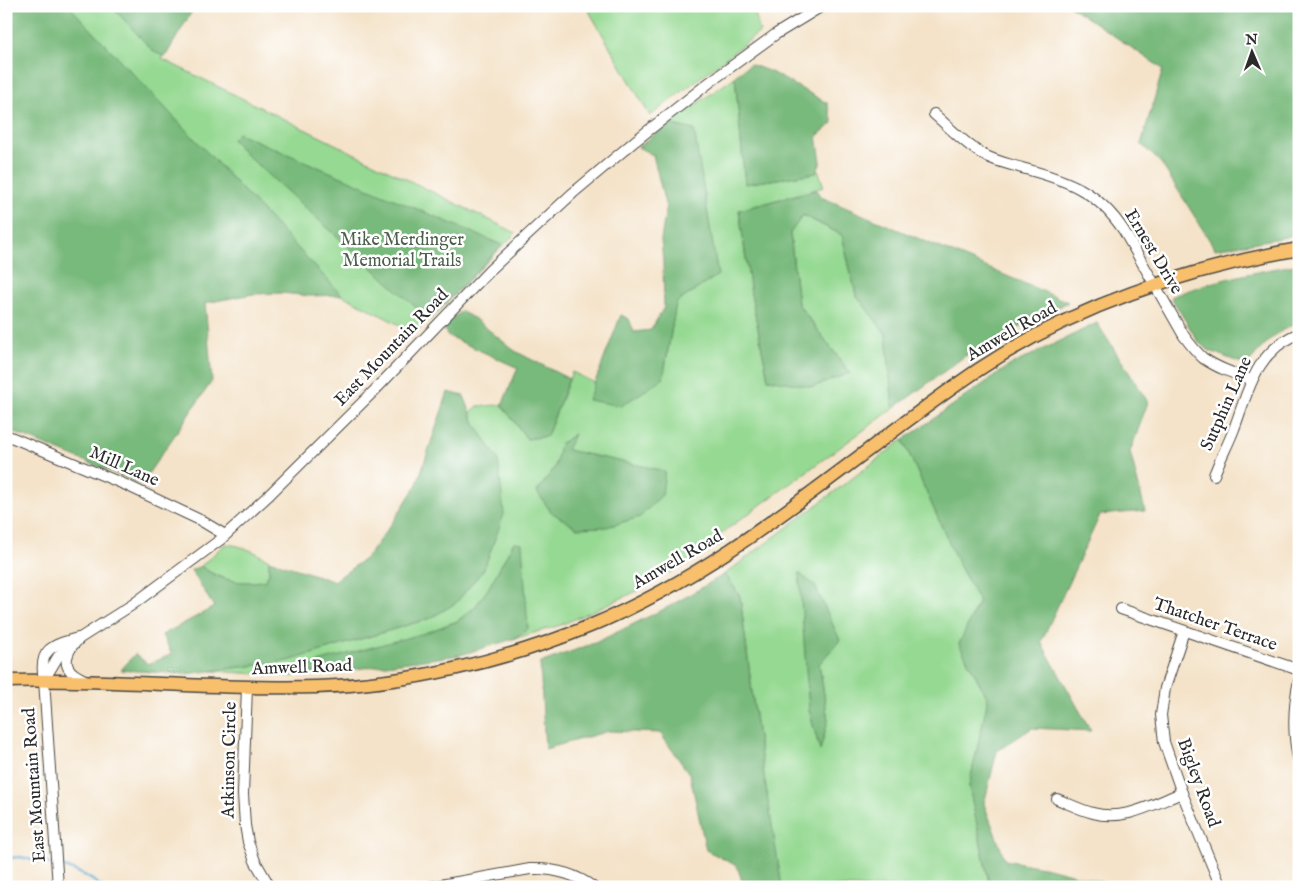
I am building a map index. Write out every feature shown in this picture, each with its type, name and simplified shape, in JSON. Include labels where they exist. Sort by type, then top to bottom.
[{"type":"main road","name":"Amwell Road","points":[[6,681],[44,680],[247,687],[321,687],[408,678],[498,658],[536,646],[589,626],[667,589],[726,554],[782,515],[979,369],[1092,308],[1155,285],[1229,262],[1299,249]]},
{"type":"street","name":"East Mountain Road","points":[[44,680],[59,655],[80,638],[132,605],[225,535],[325,440],[490,270],[573,193],[635,140],[756,47],[822,6]]},
{"type":"street","name":"Ernest Drive","points":[[934,114],[981,154],[1070,182],[1091,195],[1108,209],[1116,219],[1184,336],[1202,357],[1215,365],[1252,380]]},
{"type":"street","name":"Sutphin Lane","points":[[1214,475],[1256,370],[1274,348],[1285,339],[1299,333]]},
{"type":"street","name":"Mill Lane","points":[[6,435],[126,485],[200,520],[225,535]]},
{"type":"street","name":"Thatcher Terrace","points":[[1121,609],[1299,670]]},
{"type":"street","name":"Bigley Road","points":[[1184,631],[1165,688],[1161,715],[1164,742],[1182,793],[1221,887]]},
{"type":"street","name":"East Mountain Road","points":[[58,887],[42,666],[46,652],[56,644],[80,638]]},
{"type":"street","points":[[72,646],[67,655],[67,665],[75,675],[91,682]]},
{"type":"street","points":[[1299,680],[1293,724],[1299,762]]},
{"type":"street","name":"Atkinson Circle","points":[[247,687],[243,794],[245,825],[248,842],[255,860],[270,887]]},
{"type":"street","points":[[1057,799],[1094,814],[1111,816],[1132,812],[1182,793]]},
{"type":"street","points":[[429,887],[543,868],[580,878],[593,887]]},
{"type":"green space","points":[[6,6],[69,6],[342,295],[253,294],[205,303],[212,381],[141,484],[6,429]]},
{"type":"green space","name":"Mike Merdinger Memorial Trails","points":[[50,6],[187,6],[162,59],[516,233],[415,333],[342,295]]},
{"type":"green space","points":[[111,6],[195,6],[165,57],[154,52]]},
{"type":"green space","points":[[586,6],[753,6],[760,32],[650,116]]},
{"type":"green space","points":[[1070,6],[1299,6],[1299,235],[1215,249],[1161,163],[1141,144],[1163,69]]},
{"type":"green space","points":[[750,64],[771,72],[827,103],[833,123],[817,136],[821,162],[816,173],[745,184],[735,76]]},
{"type":"green space","points":[[735,77],[745,184],[816,173],[818,169],[824,187],[739,210],[751,294],[768,379],[850,373],[798,304],[790,233],[802,215],[842,235],[856,295],[886,334],[893,409],[719,535],[723,542],[635,592],[561,625],[513,639],[528,628],[514,542],[488,589],[475,607],[457,621],[425,633],[310,667],[310,673],[293,676],[211,671],[288,661],[431,618],[475,424],[471,412],[478,406],[502,405],[527,439],[547,436],[572,372],[595,383],[589,399],[663,379],[676,303],[694,130],[668,124]],"holes":[[[573,435],[567,450],[665,471],[537,492],[555,467]]]},
{"type":"green space","points":[[668,124],[694,130],[718,275],[676,303],[663,379],[621,406],[588,400],[621,315],[629,319],[634,332],[651,330],[664,307],[661,240],[666,208],[653,155],[638,147]]},
{"type":"green space","points":[[238,133],[502,245],[430,320],[241,150],[232,139]]},
{"type":"green space","points":[[816,190],[821,197],[1068,302],[965,356],[893,409],[886,334],[856,295],[842,235],[803,215],[790,233],[798,304],[850,373],[813,387],[768,379],[751,294],[739,210]]},
{"type":"green space","points":[[1299,264],[1299,323],[1290,326],[1276,335],[1246,365],[1210,351],[1199,343],[1171,297],[1218,281]]},
{"type":"green space","points":[[461,311],[475,319],[515,351],[569,379],[547,436],[527,439],[502,405],[518,368],[448,336],[443,328]]},
{"type":"green space","points":[[1097,323],[1148,402],[1130,452],[1145,511],[1100,515],[1041,642],[1091,731],[1032,728],[997,751],[984,804],[1005,860],[1048,868],[1120,887],[993,887],[989,883],[969,786],[988,699],[959,644],[979,601],[958,563],[903,440],[1009,366]]},
{"type":"green space","points":[[448,392],[464,396],[475,424],[498,459],[504,514],[484,569],[456,603],[431,618],[288,661],[186,674],[121,670],[135,654],[148,664],[172,654],[162,635],[214,607],[191,570],[201,566],[216,575],[241,582],[266,580],[269,573],[269,560],[334,581],[367,557],[395,519],[417,484]]},
{"type":"green space","points":[[574,434],[567,450],[665,471],[662,495],[640,517],[607,527],[577,528],[551,512],[537,492],[555,467],[560,444]]},
{"type":"green space","points":[[903,440],[958,563],[979,601],[959,644],[988,699],[969,786],[989,883],[993,887],[781,887],[757,731],[740,596],[725,574]],"holes":[[[800,573],[840,640],[819,663],[828,720],[820,750],[809,710]]]},
{"type":"green space","points":[[514,542],[522,543],[528,629],[513,639],[460,655],[319,674],[310,673],[310,667],[321,661],[425,633],[458,621],[475,607],[488,589]]},
{"type":"green space","points":[[225,544],[243,547],[269,560],[269,573],[266,580],[240,582],[216,575],[201,566]]},
{"type":"green space","points":[[799,573],[815,586],[840,640],[819,664],[828,720],[820,751],[809,710]]},
{"type":"green space","points":[[725,574],[740,596],[757,731],[782,887],[744,887],[737,866],[706,850],[690,775],[660,733],[609,731],[545,749],[540,663],[597,642],[670,606]]},
{"type":"waterway","points":[[6,858],[21,857],[50,864]]},
{"type":"waterway","points":[[64,867],[84,875],[102,887]]}]
